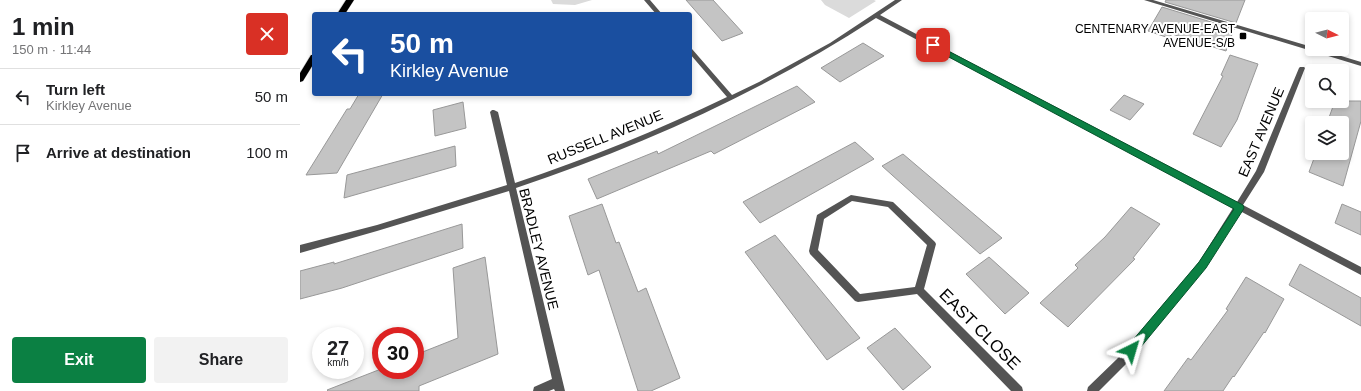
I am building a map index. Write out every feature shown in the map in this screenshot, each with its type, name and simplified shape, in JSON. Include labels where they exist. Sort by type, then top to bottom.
[{"type":"main road","points":[[342,12],[350,0]]},
{"type":"main road","points":[[300,79],[312,60]]},
{"type":"street","points":[[648,0],[657,12]]},
{"type":"street","name":"RUSSELL AVENUE","points":[[300,249],[434,212],[511,187],[630,142],[731,98],[812,56],[877,16],[899,0]]},
{"type":"street","points":[[1147,0],[1361,64]]},
{"type":"street","points":[[877,16],[1361,271]]},
{"type":"street","points":[[692,52],[731,98]]},
{"type":"street","name":"EAST AVENUE","points":[[1092,391],[1121,362],[1202,265],[1239,208],[1260,172],[1302,68]]},
{"type":"street","name":"BRADLEY AVENUE","points":[[494,112],[559,386]]},
{"type":"street","name":"EAST CLOSE","points":[[851,198],[890,204],[932,244],[919,290],[858,298],[812,251],[820,217],[851,198]]},
{"type":"street","name":"EAST CLOSE","points":[[919,290],[1018,391]]},
{"type":"street","points":[[538,391],[559,386]]},
{"type":"shaded area","points":[[551,0],[592,0],[575,5],[553,4]]},
{"type":"shaded area","points":[[821,0],[876,1],[849,18],[825,5]]},
{"type":"building","points":[[686,0],[713,0],[743,33],[722,41]]},
{"type":"building","points":[[1166,0],[1245,0],[1236,23],[1165,2]]},
{"type":"building","points":[[1162,7],[1234,29],[1226,51],[1172,34],[1169,38],[1148,31]]},
{"type":"building","points":[[863,43],[884,56],[840,82],[821,68]]},
{"type":"building","points":[[1230,55],[1258,64],[1237,120],[1221,147],[1193,134],[1223,76],[1221,75]]},
{"type":"building","points":[[797,86],[815,102],[714,154],[711,151],[597,199],[588,179],[657,151],[658,154]]},
{"type":"building","points":[[1124,95],[1144,104],[1130,120],[1110,110]]},
{"type":"building","points":[[358,96],[382,96],[337,173],[306,175],[347,109],[350,109]]},
{"type":"building","points":[[1349,101],[1361,101],[1361,121],[1343,186],[1309,172],[1313,160],[1349,160],[1349,116],[1330,116],[1332,108],[1349,108]]},
{"type":"building","points":[[463,102],[466,128],[435,136],[433,110]]},
{"type":"building","points":[[855,142],[874,159],[760,223],[743,202]]},
{"type":"building","points":[[455,146],[456,166],[344,198],[347,175]]},
{"type":"building","points":[[903,154],[1002,238],[980,254],[882,166]]},
{"type":"building","points":[[602,204],[616,243],[619,242],[638,292],[646,288],[680,378],[651,391],[638,391],[599,270],[588,275],[569,216]]},
{"type":"building","points":[[1342,204],[1361,212],[1361,235],[1335,223]]},
{"type":"building","points":[[1131,207],[1160,224],[1133,258],[1135,259],[1068,327],[1040,303],[1078,268],[1075,265],[1105,237]]},
{"type":"building","points":[[462,224],[463,248],[342,288],[300,299],[300,271],[334,262],[334,264]]},
{"type":"building","points":[[775,235],[860,338],[827,360],[745,252]]},
{"type":"building","points":[[485,257],[498,354],[419,386],[419,391],[327,390],[355,379],[364,379],[364,376],[372,372],[372,379],[424,379],[424,351],[458,338],[453,268]]},
{"type":"building","points":[[989,257],[1029,293],[1005,314],[966,274]]},
{"type":"building","points":[[1300,264],[1361,298],[1361,326],[1289,285]]},
{"type":"building","points":[[1246,277],[1284,299],[1265,333],[1264,332],[1234,377],[1233,376],[1223,391],[1164,391],[1188,358],[1191,360],[1228,310],[1226,309]]},
{"type":"building","points":[[895,328],[931,367],[903,390],[867,348]]},
{"type":"place","name":"CENTENARY AVENUE-EAST AVENUE-S/B","points":[[1243,36]]},
{"type":"route","points":[[933,45],[1239,208],[1202,265],[1131,350]]}]
